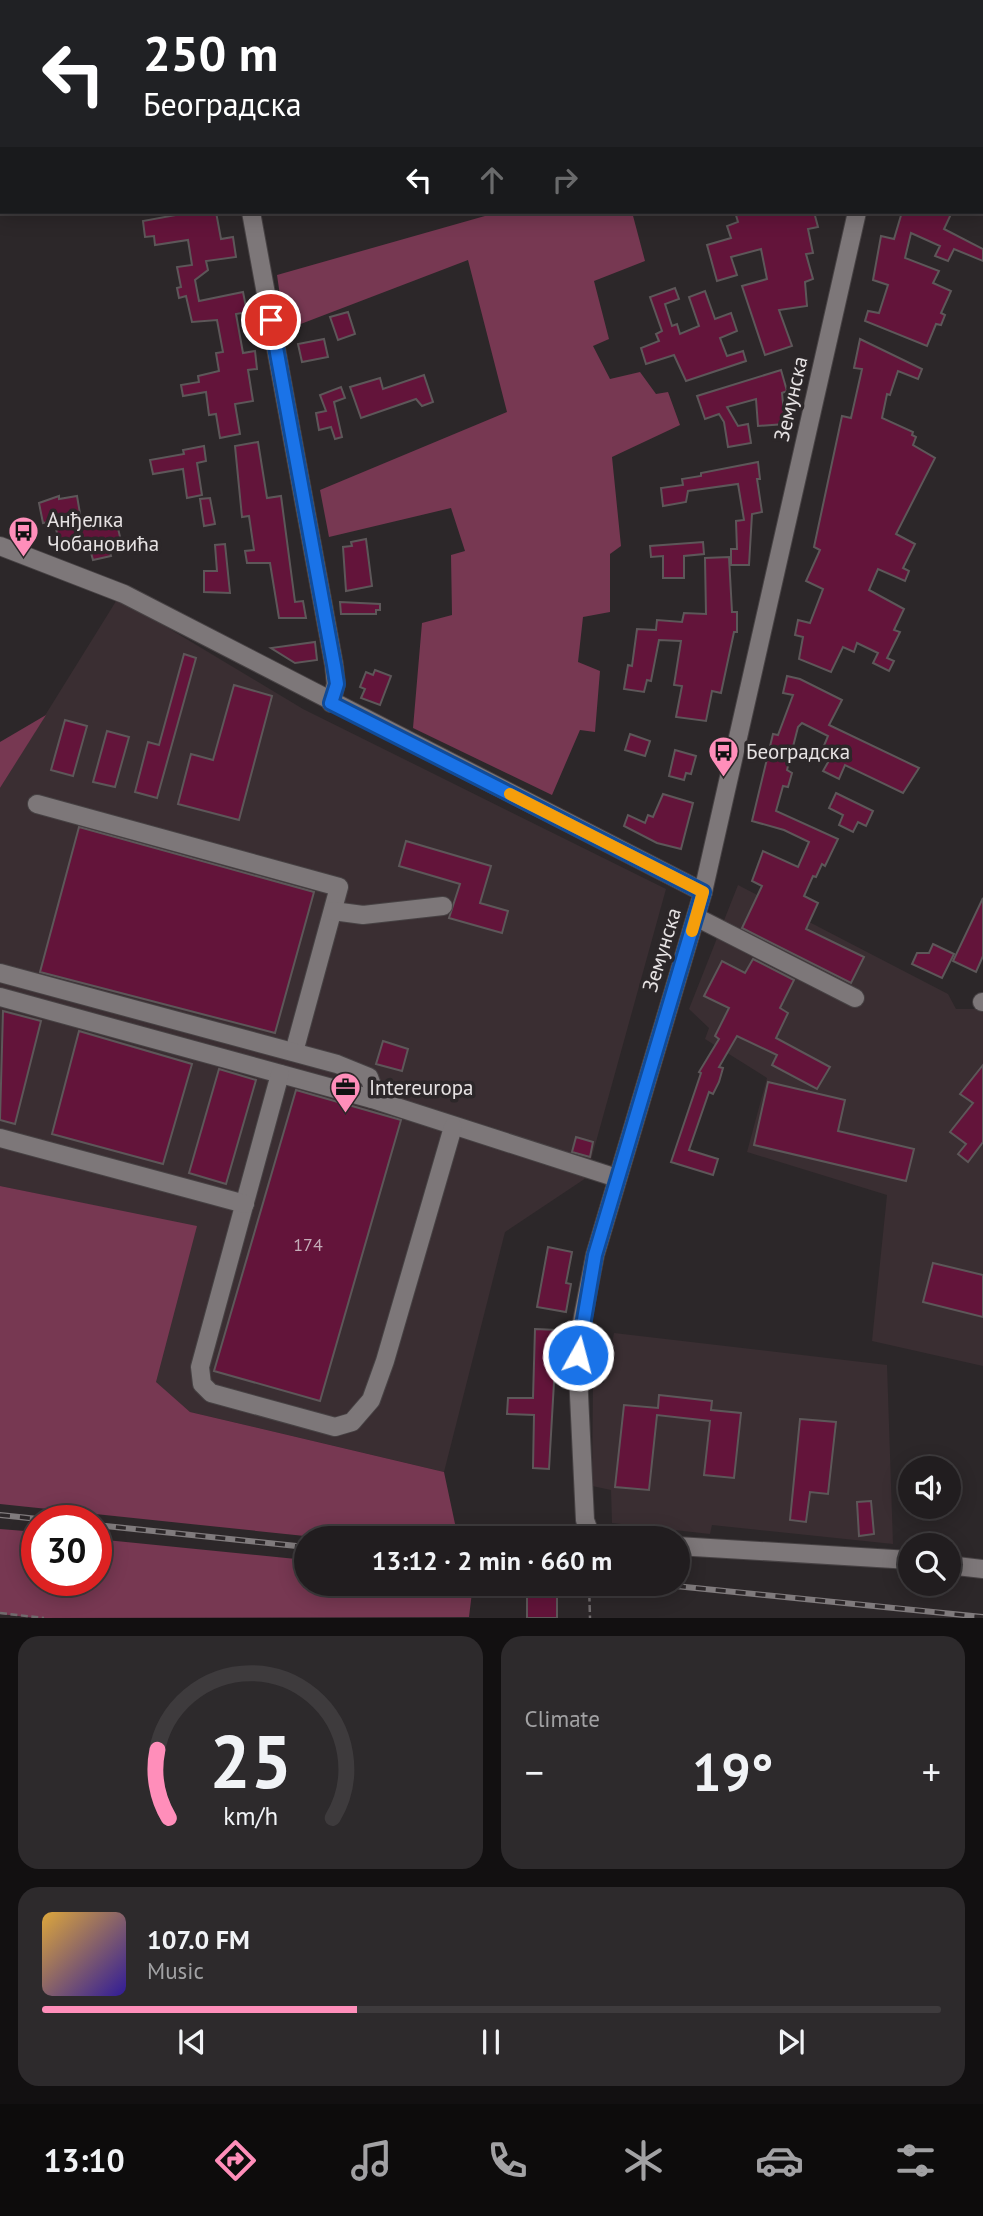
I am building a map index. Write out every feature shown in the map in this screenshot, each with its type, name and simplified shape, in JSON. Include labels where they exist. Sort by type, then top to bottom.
[{"type":"street","points":[[251,214],[334,665],[337,684],[331,703]]},
{"type":"street","name":"Земунска","points":[[589,1526],[585,1520],[578,1355],[595,1255],[703,892],[857,214]]},
{"type":"street","points":[[0,546],[124,594],[331,703],[703,892]]},
{"type":"street","points":[[37,804],[339,887],[294,1052]]},
{"type":"street","points":[[333,911],[363,915],[443,906]]},
{"type":"street","points":[[696,917],[855,998]]},
{"type":"street","points":[[0,973],[337,1063],[369,1077],[373,1088],[372,1099]]},
{"type":"street","points":[[0,997],[372,1099],[617,1178]]},
{"type":"street","points":[[280,1074],[200,1367],[202,1384],[211,1394],[335,1427],[352,1422],[371,1400],[385,1361],[453,1127]]},
{"type":"street","points":[[0,1138],[245,1204]]},
{"type":"street","points":[[690,1547],[898,1559]]},
{"type":"street","points":[[961,1566],[983,1569]]},
{"type":"path","points":[[589,1596],[590,1618]]},
{"type":"path","points":[[0,1614],[44,1618]]},
{"type":"shaded area","points":[[492,214],[633,214],[645,261],[594,281],[609,339],[593,346],[610,379],[640,372],[656,394],[668,392],[680,425],[612,457],[621,546],[610,554],[610,612],[583,617],[578,662],[600,671],[595,732],[580,730],[552,795],[413,728],[422,623],[452,615],[451,555],[465,551],[451,508],[329,537],[320,490],[507,412],[468,260],[285,330],[277,275]]},
{"type":"shaded area","points":[[118,598],[303,709],[666,889],[586,1178],[505,1232],[444,1472],[190,1412],[155,1382],[196,1227],[0,1186],[0,788]]},
{"type":"shaded area","points":[[46,715],[0,788],[0,742]]},
{"type":"shaded area","points":[[738,885],[948,994],[956,1009],[983,1009],[983,1366],[872,1341],[887,1195],[747,1152],[767,1078],[705,1039],[709,1028],[689,1009]]},
{"type":"shaded area","points":[[0,1186],[197,1226],[156,1382],[190,1412],[444,1472],[455,1526],[294,1526],[294,1535],[112,1516],[112,1505],[0,1504]]},
{"type":"shaded area","points":[[614,1333],[887,1365],[893,1544],[712,1525],[710,1534],[690,1532],[690,1526],[612,1523],[611,1490],[592,1486],[593,1383],[604,1383]]},
{"type":"shaded area","points":[[0,1529],[21,1531],[21,1596],[112,1596],[112,1541],[294,1559],[294,1596],[472,1596],[469,1617],[36,1618],[0,1614]]},
{"type":"building","points":[[181,214],[216,214],[221,239],[233,237],[236,257],[206,261],[208,270],[195,280],[199,301],[243,292],[247,312],[236,314],[243,353],[255,351],[257,369],[248,370],[253,401],[235,404],[240,434],[220,438],[216,414],[209,415],[206,392],[183,396],[181,385],[199,382],[198,376],[219,371],[216,353],[223,352],[217,320],[192,322],[186,296],[179,298],[177,288],[181,287],[177,267],[192,265],[188,240],[155,245],[154,236],[145,237],[143,221]]},
{"type":"building","points":[[736,214],[815,214],[818,227],[808,229],[813,253],[806,254],[813,279],[805,282],[807,306],[779,310],[792,346],[765,355],[742,286],[767,279],[761,249],[731,257],[737,275],[717,281],[707,245],[731,238],[727,226],[738,222]]},
{"type":"building","points":[[901,214],[951,214],[944,229],[983,249],[983,261],[954,249],[948,261],[935,256],[940,246],[911,233],[905,258],[939,271],[933,283],[951,291],[941,313],[945,315],[941,325],[936,324],[927,346],[865,321],[868,311],[879,313],[888,285],[873,280],[881,236],[894,239]]},
{"type":"building","points":[[675,288],[679,299],[665,304],[672,326],[677,324],[680,334],[699,326],[689,297],[705,291],[715,319],[731,313],[737,331],[720,338],[727,356],[743,351],[746,361],[686,381],[674,355],[646,364],[641,348],[659,341],[656,334],[662,331],[650,297]]},
{"type":"building","points":[[348,312],[355,334],[338,340],[330,317]]},
{"type":"building","points":[[324,339],[328,357],[302,362],[298,344]]},
{"type":"building","points":[[860,339],[922,369],[918,379],[898,371],[890,395],[887,394],[882,418],[913,432],[912,435],[916,437],[913,445],[935,458],[896,534],[915,544],[903,568],[909,571],[905,581],[878,569],[869,590],[904,609],[894,630],[900,632],[887,658],[894,661],[889,671],[873,663],[878,653],[857,643],[854,652],[843,647],[831,672],[799,659],[803,637],[795,635],[798,620],[810,623],[823,589],[806,581],[820,550],[814,547],[842,416],[851,418],[862,369],[854,368]]},
{"type":"building","points":[[781,370],[787,391],[782,393],[785,424],[758,426],[756,399],[727,407],[738,426],[748,424],[751,443],[728,447],[724,422],[719,414],[705,419],[697,396]]},
{"type":"building","points":[[424,375],[433,402],[422,406],[416,399],[361,418],[350,387],[380,378],[383,389]]},
{"type":"building","points":[[341,387],[345,398],[334,402],[342,437],[335,439],[331,427],[319,430],[316,413],[326,411],[320,395]]},
{"type":"building","points":[[258,442],[267,498],[281,496],[295,602],[303,601],[306,618],[279,618],[270,563],[247,563],[245,551],[254,550],[249,516],[242,517],[235,446]]},
{"type":"building","points":[[204,446],[206,461],[197,463],[202,495],[187,498],[183,469],[153,474],[150,460],[184,454],[183,450]]},
{"type":"building","points":[[758,462],[760,479],[757,479],[762,512],[752,514],[749,565],[731,565],[731,549],[737,549],[736,521],[744,520],[738,484],[688,491],[686,502],[663,506],[661,488],[683,485],[682,479],[701,476],[701,473]]},
{"type":"building","points":[[59,496],[59,499],[77,496],[82,525],[116,520],[122,545],[109,548],[111,556],[93,560],[88,542],[59,547],[55,521],[43,523],[39,503]]},
{"type":"building","points":[[210,498],[215,524],[204,526],[200,499]]},
{"type":"building","points":[[366,539],[372,586],[346,591],[343,547]]},
{"type":"building","points":[[703,542],[704,554],[684,556],[684,578],[663,578],[663,556],[651,557],[650,546]]},
{"type":"building","points":[[225,544],[230,593],[204,592],[204,571],[217,571],[215,545]]},
{"type":"building","points":[[729,557],[732,612],[737,612],[737,632],[734,632],[721,693],[712,691],[706,721],[676,717],[682,686],[674,685],[681,641],[659,640],[651,681],[647,680],[644,692],[624,689],[628,665],[632,666],[637,629],[656,630],[657,620],[682,622],[684,613],[706,614],[705,558]]},
{"type":"building","points":[[340,602],[380,604],[380,610],[376,610],[376,614],[341,614]]},
{"type":"building","points":[[315,642],[317,660],[295,663],[271,648]]},
{"type":"building","points":[[184,654],[196,658],[157,798],[135,792],[148,742],[159,745]]},
{"type":"building","points":[[375,670],[391,676],[380,705],[361,698],[365,689],[360,687],[366,672],[373,675]]},
{"type":"building","points":[[787,676],[800,679],[842,700],[829,725],[919,768],[903,793],[845,765],[839,779],[823,771],[831,757],[821,753],[828,736],[802,723],[798,727],[787,770],[792,773],[788,787],[783,786],[776,811],[838,839],[825,866],[822,864],[816,877],[813,876],[804,896],[818,903],[806,929],[864,957],[851,983],[742,928],[762,886],[752,881],[763,851],[798,867],[809,842],[784,830],[752,821],[773,734],[778,735],[793,695],[783,693]]},
{"type":"building","points":[[234,685],[272,696],[239,820],[178,804],[191,754],[213,760]]},
{"type":"building","points":[[65,720],[87,726],[73,776],[51,770]]},
{"type":"building","points":[[107,731],[129,737],[115,787],[93,782]]},
{"type":"building","points":[[630,734],[650,741],[645,756],[625,750]]},
{"type":"building","points":[[675,750],[696,756],[691,774],[686,773],[684,780],[669,776]]},
{"type":"building","points":[[836,793],[873,811],[866,826],[858,822],[853,832],[839,825],[843,815],[829,808]]},
{"type":"building","points":[[663,794],[693,803],[681,849],[657,843],[624,826],[628,815],[645,823],[648,815],[653,817]]},
{"type":"building","points":[[79,827],[314,892],[275,1033],[40,972]]},
{"type":"building","points":[[406,841],[491,866],[480,903],[508,911],[502,933],[449,918],[460,884],[399,866]]},
{"type":"building","points":[[983,898],[983,956],[976,972],[953,961]]},
{"type":"building","points":[[933,944],[954,954],[942,978],[912,964],[917,953],[929,953]]},
{"type":"building","points":[[753,959],[794,980],[780,1008],[788,1013],[776,1038],[830,1067],[817,1089],[772,1065],[777,1055],[737,1036],[719,1067],[723,1068],[719,1082],[713,1094],[709,1092],[689,1150],[718,1159],[713,1175],[671,1162],[701,1073],[699,1072],[719,1039],[715,1036],[729,1008],[704,996],[722,961],[745,973]]},
{"type":"building","points":[[3,1011],[41,1021],[15,1124],[0,1120]]},
{"type":"building","points":[[79,1031],[192,1064],[163,1164],[52,1134]]},
{"type":"building","points":[[383,1041],[408,1049],[402,1071],[376,1064]]},
{"type":"building","points":[[983,1065],[983,1142],[968,1162],[958,1154],[966,1144],[950,1132],[973,1103],[960,1094]]},
{"type":"building","points":[[219,1069],[256,1080],[226,1184],[189,1173]]},
{"type":"building","points":[[768,1082],[845,1100],[838,1131],[914,1149],[906,1181],[754,1145]]},
{"type":"building","points":[[296,1090],[401,1120],[320,1401],[214,1371]]},
{"type":"building","points":[[576,1137],[593,1142],[590,1157],[572,1152]]},
{"type":"building","points":[[548,1247],[572,1252],[566,1283],[571,1284],[566,1312],[537,1307]]},
{"type":"building","points":[[933,1263],[983,1275],[983,1317],[923,1302]]},
{"type":"building","points":[[535,1329],[557,1330],[549,1469],[533,1468],[534,1415],[507,1414],[508,1398],[533,1398]]},
{"type":"building","points":[[659,1395],[712,1401],[711,1410],[741,1413],[734,1478],[704,1475],[710,1421],[657,1415],[649,1490],[615,1487],[624,1405],[658,1408]]},
{"type":"building","points":[[800,1419],[836,1422],[828,1494],[810,1492],[806,1522],[790,1520]]},
{"type":"building","points":[[871,1501],[874,1534],[859,1536],[857,1502]]},
{"type":"building","points":[[527,1596],[557,1596],[557,1618],[527,1618]]},
{"type":"railway","points":[[0,1515],[21,1517]]},
{"type":"railway","points":[[112,1527],[294,1546]]},
{"type":"railway","points":[[690,1587],[983,1617]]},
{"type":"slow traffic","points":[[510,794],[703,892],[692,931]]},
{"type":"place","name":"Анђелка Чобановића","points":[[24,559]]},
{"type":"place","name":"Београдска","points":[[723,779]]},
{"type":"place","name":"Intereuropa","points":[[346,1115]]},
{"type":"route","points":[[271,320],[337,684],[331,703],[703,892],[595,1255],[578,1355]]}]
